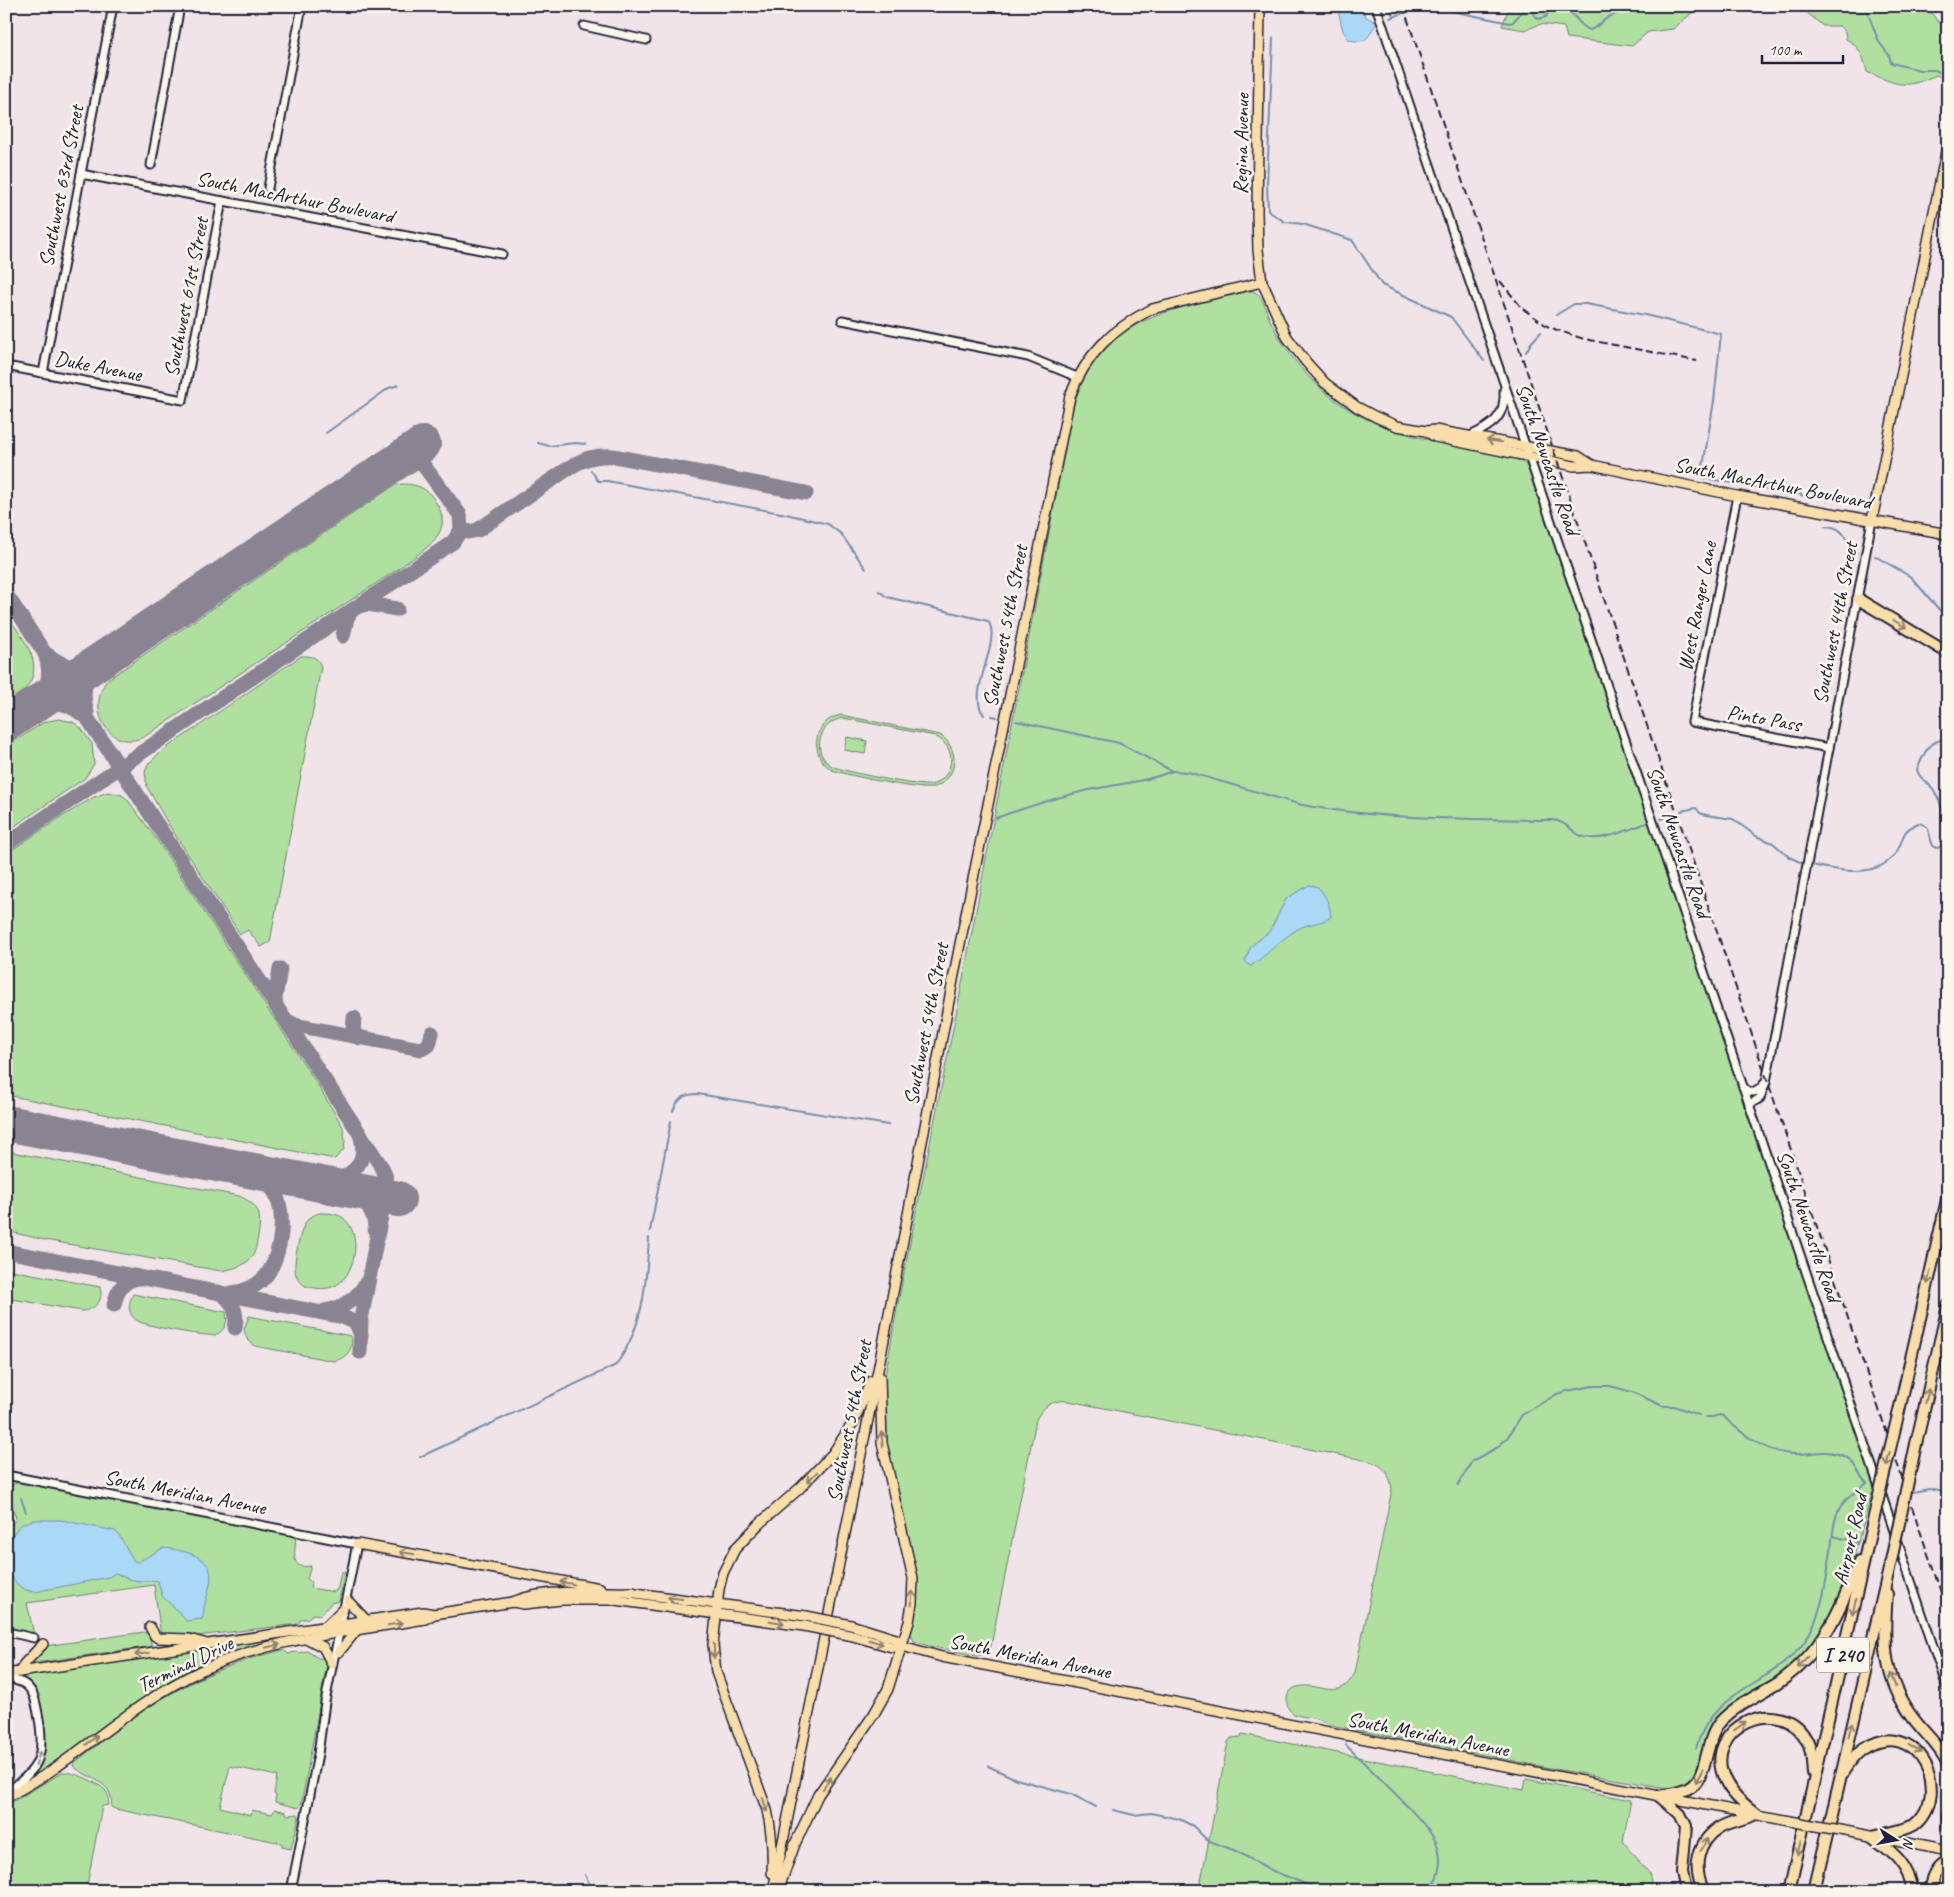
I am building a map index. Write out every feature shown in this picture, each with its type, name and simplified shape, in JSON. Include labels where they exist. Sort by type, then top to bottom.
[{"type":"highway","points":[[1858,599],[1948,653]]},
{"type":"highway","name":"Airport Road","points":[[1789,1891],[1948,1195]]},
{"type":"highway","name":"Airport Road","points":[[1814,1891],[1888,1575],[1948,1306]]},
{"type":"highway","points":[[1659,1796],[1683,1791],[1696,1783],[1702,1770],[1712,1734],[1720,1722],[1733,1711],[1791,1673],[1824,1638],[1841,1608],[1872,1525]]},
{"type":"highway","points":[[1888,1575],[1884,1630],[1886,1653],[1892,1679],[1907,1709],[1940,1750],[1948,1764]]},
{"type":"highway","points":[[1704,1891],[1697,1873],[1697,1865],[1698,1856],[1705,1840],[1720,1828],[1743,1821],[1756,1814],[1731,1790],[1723,1776],[1721,1768],[1722,1751],[1733,1731],[1746,1721],[1763,1716],[1791,1723],[1804,1736],[1811,1752],[1814,1784]]},
{"type":"highway","points":[[1840,1777],[1855,1756],[1863,1750],[1883,1742],[1894,1741],[1915,1747],[1930,1764],[1934,1773],[1936,1793],[1934,1802],[1923,1818],[1906,1829],[1873,1837]]},
{"type":"highway","points":[[1659,1796],[1680,1814],[1686,1826],[1682,1872],[1686,1891]]},
{"type":"highway","points":[[1948,1814],[1948,1828]]},
{"type":"highway","points":[[1873,1837],[1901,1860],[1907,1870],[1912,1891]]},
{"type":"highway","points":[[1929,1891],[1934,1872],[1948,1861]]},
{"type":"highway","points":[[1819,1872],[1821,1891]]},
{"type":"highway","points":[[1782,1891],[1792,1878]]},
{"type":"main road","name":"Regina Avenue","points":[[1260,6],[1257,212],[1258,250],[1262,282]]},
{"type":"main road","name":"Southwest 44th Street","points":[[1872,520],[1948,142]]},
{"type":"main road","name":"Southwest 54th Street","points":[[772,1891],[880,1360],[1064,420],[1077,377],[1098,347],[1122,326],[1136,317],[1152,309],[1262,282]]},
{"type":"main road","name":"South MacArthur Boulevard","points":[[1262,282],[1287,337],[1306,362],[1325,382],[1357,407],[1397,426],[1426,432],[1435,438],[1574,466],[1592,465],[1737,496],[1946,533]]},
{"type":"main road","name":"South MacArthur Boulevard","points":[[1426,432],[1435,430],[1578,456],[1592,465]]},
{"type":"main road","points":[[772,1891],[773,1848],[771,1827],[761,1792],[716,1672],[713,1645],[716,1603],[723,1574],[735,1549],[758,1524],[817,1471],[845,1438],[862,1404],[880,1360]]},
{"type":"main road","points":[[778,1891],[795,1844],[818,1795],[882,1702],[910,1622],[912,1578],[882,1443],[880,1360]]},
{"type":"main road","points":[[357,1544],[580,1585],[633,1592]]},
{"type":"main road","name":"South Meridian Avenue","points":[[633,1592],[806,1616],[851,1625],[896,1639],[902,1646]]},
{"type":"main road","name":"Terminal Drive","points":[[6,1798],[54,1770],[133,1710],[183,1680],[240,1655],[308,1639],[366,1620],[423,1612],[434,1614],[513,1602],[523,1597],[545,1594],[633,1592]]},
{"type":"main road","name":"Terminal Drive","points":[[513,1602],[524,1604],[561,1600],[614,1600]]},
{"type":"main road","name":"South Meridian Avenue","points":[[614,1600],[804,1626],[849,1635],[892,1647],[902,1646],[952,1659],[1948,1851]]},
{"type":"main road","points":[[325,1627],[346,1605],[366,1620]]},
{"type":"main road","name":"Terminal Drive","points":[[6,1675],[325,1627],[356,1631],[425,1619],[434,1614]]},
{"type":"main road","points":[[150,1627],[154,1636],[158,1638],[189,1639],[206,1644]]},
{"type":"main road","points":[[339,1652],[356,1631]]},
{"type":"main road","points":[[308,1639],[323,1647],[332,1664]]},
{"type":"main road","points":[[20,1672],[24,1664],[43,1644]]},
{"type":"street","name":"Southwest 63rd Street","points":[[43,373],[112,6]]},
{"type":"street","points":[[151,165],[180,6]]},
{"type":"street","points":[[268,188],[302,6]]},
{"type":"street","name":"South Newcastle Road","points":[[1376,6],[1948,1690]]},
{"type":"street","points":[[584,26],[646,40]]},
{"type":"street","name":"South MacArthur Boulevard","points":[[81,174],[502,254]]},
{"type":"street","name":"Southwest 61st Street","points":[[184,400],[222,201]]},
{"type":"street","points":[[842,320],[1028,357],[1077,377]]},
{"type":"street","name":"Duke Avenue","points":[[6,366],[184,400]]},
{"type":"street","points":[[1470,436],[1492,425],[1498,418],[1504,405],[1503,380]]},
{"type":"street","name":"West Ranger Lane","points":[[1692,722],[1737,496]]},
{"type":"street","name":"Southwest 44th Street","points":[[1749,1105],[1760,1098],[1766,1082],[1872,520]]},
{"type":"street","name":"Pinto Pass","points":[[1692,722],[1829,748]]},
{"type":"street","points":[[1743,1086],[1750,1092],[1756,1092],[1766,1082]]},
{"type":"street","name":"South Meridian Avenue","points":[[6,1475],[357,1544]]},
{"type":"street","points":[[291,1891],[332,1664],[346,1605],[357,1544]]},
{"type":"street","points":[[324,1713],[329,1703],[339,1652],[341,1629]]},
{"type":"street","points":[[6,1635],[12,1633],[34,1638]]},
{"type":"street","points":[[6,1675],[22,1681],[30,1688],[33,1694],[42,1741],[40,1756],[35,1766],[28,1776],[6,1793]]},
{"type":"green space","points":[[1507,6],[1693,6],[1693,12],[1673,29],[1648,32],[1632,46],[1567,38],[1564,27],[1541,24],[1525,30],[1502,26],[1509,8]]},
{"type":"green space","points":[[1799,6],[1895,6],[1906,10],[1927,6],[1937,21],[1948,27],[1948,72],[1944,78],[1936,75],[1916,83],[1901,84],[1867,72],[1861,53],[1855,45],[1846,39],[1845,31],[1839,26],[1823,26]]},
{"type":"green space","points":[[1250,291],[1258,294],[1261,298],[1275,330],[1300,368],[1325,392],[1341,404],[1375,422],[1411,435],[1516,459],[1525,464],[1533,475],[1875,1483],[1848,1577],[1826,1630],[1791,1669],[1731,1708],[1700,1771],[1691,1783],[1673,1789],[1560,1770],[1331,1725],[1317,1719],[1294,1714],[1290,1711],[1287,1699],[1293,1689],[1305,1686],[1336,1689],[1349,1682],[1355,1673],[1392,1489],[1390,1479],[1385,1471],[1379,1465],[1369,1461],[1069,1401],[1054,1402],[1045,1407],[1036,1420],[991,1646],[987,1653],[977,1656],[929,1646],[914,1641],[910,1632],[915,1604],[885,1446],[884,1383],[897,1308],[959,999],[1073,408],[1085,378],[1100,354],[1119,336],[1141,322],[1166,312]]},
{"type":"green space","points":[[395,485],[417,486],[425,490],[435,501],[441,513],[442,523],[439,532],[434,541],[426,548],[398,569],[144,737],[131,740],[120,739],[111,733],[104,724],[100,714],[99,702],[101,690],[108,679]]},
{"type":"green space","points":[[6,614],[29,650],[34,670],[25,689],[6,703]]},
{"type":"green space","points":[[301,656],[314,657],[321,667],[270,942],[261,947],[248,930],[240,934],[170,827],[147,787],[145,772],[148,764],[162,751]]},
{"type":"green space","points":[[841,715],[940,735],[952,750],[954,766],[944,782],[931,788],[882,782],[832,770],[824,764],[819,756],[817,739],[824,724],[832,718]],"holes":[[[843,718],[935,736],[948,748],[951,760],[945,775],[930,785],[864,775],[832,766],[821,754],[819,746],[820,739],[828,725]]]},
{"type":"green space","points":[[59,719],[73,722],[81,728],[92,744],[94,764],[85,778],[6,832],[6,747],[44,722]]},
{"type":"green space","points":[[847,737],[867,741],[865,754],[844,750]]},
{"type":"green space","points":[[108,792],[122,795],[127,799],[155,837],[319,1087],[343,1127],[344,1149],[335,1159],[6,1095],[6,854],[94,797]]},
{"type":"green space","points":[[6,1151],[239,1196],[251,1203],[258,1212],[260,1223],[255,1252],[244,1264],[221,1271],[45,1240],[6,1231]]},
{"type":"green space","points":[[319,1213],[334,1214],[342,1217],[349,1224],[355,1244],[352,1265],[347,1275],[332,1287],[325,1288],[305,1286],[298,1279],[295,1269],[295,1259],[304,1226],[313,1215]]},
{"type":"green space","points":[[6,1269],[100,1287],[101,1297],[94,1307],[82,1311],[6,1298]]},
{"type":"green space","points":[[133,1294],[226,1312],[225,1326],[219,1333],[211,1335],[194,1334],[143,1323],[134,1319],[130,1312],[129,1305]]},
{"type":"green space","points":[[249,1316],[351,1336],[350,1349],[343,1358],[334,1361],[255,1346],[247,1339],[244,1329]]},
{"type":"green space","points":[[20,1482],[295,1535],[296,1562],[298,1565],[311,1566],[307,1579],[311,1582],[310,1588],[335,1592],[341,1572],[345,1572],[339,1601],[331,1603],[321,1615],[313,1614],[307,1619],[301,1619],[298,1624],[197,1636],[161,1636],[154,1585],[27,1603],[34,1635],[11,1630],[6,1631],[6,1537],[9,1532],[9,1524],[12,1524],[16,1519],[6,1492],[8,1486]]},
{"type":"green space","points":[[144,1632],[148,1634],[152,1646],[34,1663],[32,1661],[45,1646]]},
{"type":"green space","points":[[286,1635],[287,1638],[282,1641],[143,1699],[67,1756],[32,1779],[31,1777],[43,1756],[45,1742],[44,1726],[38,1696],[22,1675]]},
{"type":"green space","points":[[283,1650],[289,1654],[307,1651],[318,1658],[328,1659],[301,1805],[298,1808],[275,1802],[276,1795],[274,1794],[277,1776],[230,1766],[220,1807],[251,1815],[252,1810],[272,1814],[275,1809],[286,1812],[287,1815],[298,1814],[299,1817],[291,1849],[282,1847],[282,1843],[115,1809],[111,1807],[111,1798],[105,1786],[73,1766],[74,1763],[137,1715],[171,1693],[225,1668]]},
{"type":"green space","points":[[1242,1734],[1524,1790],[1526,1779],[1631,1800],[1623,1841],[1649,1874],[1653,1891],[1199,1891],[1228,1742],[1231,1738],[1241,1737]]},
{"type":"green space","points":[[63,1772],[79,1776],[97,1784],[105,1790],[108,1797],[108,1805],[102,1806],[86,1891],[6,1891],[6,1806]]},
{"type":"water","points":[[1337,6],[1361,6],[1365,16],[1377,23],[1367,38],[1361,41],[1349,40],[1343,31]]},
{"type":"water","points":[[1309,885],[1318,887],[1323,894],[1329,905],[1331,917],[1298,929],[1251,966],[1249,965],[1245,961],[1251,946],[1270,931],[1286,899]]},
{"type":"water","points":[[34,1520],[61,1520],[115,1531],[134,1561],[138,1562],[163,1548],[182,1551],[196,1556],[206,1563],[211,1577],[202,1619],[186,1621],[162,1596],[158,1581],[135,1580],[115,1573],[109,1577],[35,1592],[25,1589],[17,1584],[11,1576],[8,1567],[8,1546],[19,1527]]},
{"type":"waterway","points":[[1390,6],[1393,16]]},
{"type":"waterway","points":[[1390,18],[1420,7],[1432,7],[1510,23],[1525,8],[1531,10],[1538,19],[1546,17],[1551,6]]},
{"type":"waterway","points":[[1561,6],[1590,30],[1608,17],[1635,6]]},
{"type":"waterway","points":[[1840,6],[1853,6]]},
{"type":"waterway","points":[[1865,6],[1879,42],[1889,55],[1891,63],[1920,70],[1935,70],[1948,76]]},
{"type":"waterway","points":[[1273,38],[1267,184],[1268,211],[1285,222],[1303,224],[1352,240],[1382,285],[1451,317],[1484,361]]},
{"type":"waterway","points":[[1556,315],[1574,304],[1586,304],[1645,315],[1721,334],[1714,401],[1702,472],[1703,478],[1803,496]]},
{"type":"waterway","points":[[1526,352],[1541,332]]},
{"type":"waterway","points":[[326,433],[389,388],[398,385]]},
{"type":"waterway","points":[[538,443],[549,446],[575,443],[585,444]]},
{"type":"waterway","points":[[591,470],[598,481],[607,481],[786,514],[828,524],[841,534],[866,569]]},
{"type":"waterway","points":[[1825,526],[1832,527],[1841,532],[1857,553]]},
{"type":"waterway","points":[[1875,556],[1911,577],[1948,620]]},
{"type":"waterway","points":[[879,591],[887,597],[988,621],[991,630],[991,641],[979,694],[979,705],[984,715]]},
{"type":"waterway","points":[[992,716],[997,717]]},
{"type":"waterway","points":[[1016,721],[1119,743],[1172,771],[1188,772],[1302,805],[1364,814],[1395,816],[1552,820],[1564,824],[1586,838],[1613,835],[1647,823]]},
{"type":"waterway","points":[[1948,738],[1931,745],[1917,770],[1935,792],[1948,827]]},
{"type":"waterway","points":[[996,818],[1066,796],[1142,780],[1172,771]]},
{"type":"waterway","points":[[1681,811],[1696,808],[1700,813],[1706,815],[1733,819],[1756,836],[1773,843],[1789,857],[1802,863]]},
{"type":"waterway","points":[[1661,819],[1669,816]]},
{"type":"waterway","points":[[1812,865],[1845,871],[1868,870],[1879,867],[1896,853],[1905,833],[1918,823],[1926,826],[1934,847],[1938,848],[1948,840]]},
{"type":"waterway","points":[[673,1111],[682,1098],[698,1094],[888,1125]]},
{"type":"waterway","points":[[650,1231],[671,1121]]},
{"type":"waterway","points":[[420,1457],[616,1365],[633,1335],[638,1320],[645,1289],[649,1238]]},
{"type":"waterway","points":[[1458,1485],[1472,1461],[1498,1447],[1507,1438],[1522,1415],[1557,1394],[1567,1391],[1593,1386],[1610,1386],[1632,1392],[1663,1406],[1674,1406],[1699,1415]]},
{"type":"waterway","points":[[1696,1748],[1705,1727],[1716,1711],[1745,1688],[1777,1668],[1792,1656],[1805,1641],[1820,1609],[1834,1525],[1838,1512],[1846,1499],[1867,1483],[1852,1462],[1839,1454],[1827,1452],[1797,1454],[1776,1451],[1748,1437],[1723,1416],[1705,1417]]},
{"type":"waterway","points":[[1913,1492],[1929,1489],[1948,1493]]},
{"type":"waterway","points":[[21,1498],[26,1512]]},
{"type":"waterway","points":[[1833,1536],[1857,1542]]},
{"type":"waterway","points":[[1346,1745],[1397,1795],[1433,1837],[1438,1847],[1440,1864],[1430,1891]]},
{"type":"waterway","points":[[988,1766],[1016,1779],[1071,1794],[1096,1807]]},
{"type":"waterway","points":[[1113,1810],[1134,1815],[1151,1813],[1179,1819],[1193,1826],[1207,1840],[1236,1851],[1273,1871],[1323,1891]]},
{"type":"waterway","points":[[585,1875],[593,1891]]},
{"type":"taxiway","points":[[6,844],[453,542],[461,530],[460,515],[413,451]]},
{"type":"taxiway","points":[[461,530],[468,532],[478,530],[575,465],[590,458],[601,456],[614,456],[806,493]]},
{"type":"taxiway","points":[[6,594],[383,1169],[386,1178],[385,1196],[361,1319],[360,1352]]},
{"type":"taxiway","points":[[359,606],[368,604],[397,609]]},
{"type":"taxiway","points":[[343,636],[347,618],[351,611]]},
{"type":"taxiway","points":[[48,655],[60,663],[74,666],[87,665],[101,660]]},
{"type":"taxiway","points":[[87,713],[84,694],[87,680],[96,668],[110,655]]},
{"type":"taxiway","points":[[30,708],[36,703],[47,685],[49,671],[46,657]]},
{"type":"taxiway","points":[[27,710],[42,704],[56,703],[69,706],[83,715]]},
{"type":"taxiway","points":[[276,1005],[275,998],[280,969]]},
{"type":"taxiway","points":[[354,1018],[353,1032],[360,1038]]},
{"type":"taxiway","points":[[286,1020],[295,1025],[421,1049],[429,1045],[432,1033]]},
{"type":"taxiway","points":[[319,1183],[339,1179],[354,1170],[362,1155],[363,1145],[360,1134]]},
{"type":"taxiway","points":[[225,1165],[255,1175],[270,1186],[280,1206],[281,1218],[279,1245],[271,1268],[258,1284],[231,1293]]},
{"type":"taxiway","points":[[341,1188],[355,1194],[366,1203],[370,1208],[375,1229]]},
{"type":"taxiway","points":[[6,1251],[343,1317],[356,1323],[361,1335]]},
{"type":"taxiway","points":[[114,1305],[122,1286],[134,1279],[140,1278]]},
{"type":"taxiway","points":[[325,1311],[338,1308],[349,1302],[366,1283]]},
{"type":"taxiway","points":[[218,1292],[233,1307],[236,1317],[235,1328]]},
{"type":"runway","points":[[6,724],[423,444]]},
{"type":"runway","points":[[6,1123],[398,1199]]},
{"type":"railway","points":[[1403,6],[1948,1613]]},
{"type":"railway","points":[[1500,281],[1522,308],[1547,326],[1584,339],[1697,361]]},
{"type":"railway","points":[[1946,1594],[1945,1565],[1948,1545]]}]
